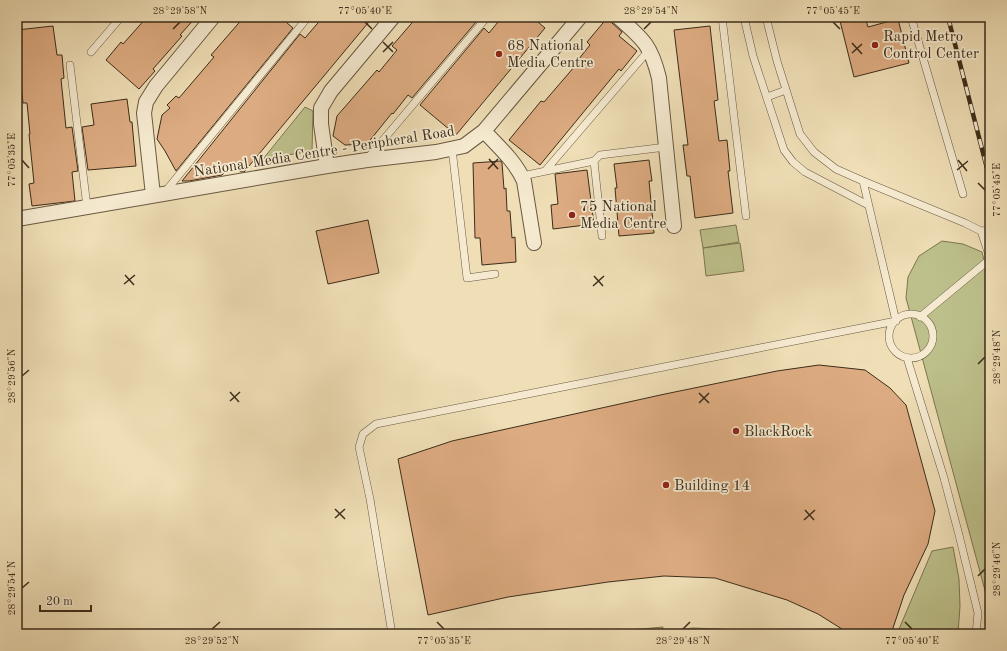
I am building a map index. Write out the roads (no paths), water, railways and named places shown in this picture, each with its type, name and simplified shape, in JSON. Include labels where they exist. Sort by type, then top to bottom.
[{"type":"street","points":[[158,195],[144,113],[146,102],[156,86],[213,17]]},
{"type":"street","points":[[327,166],[321,124],[321,108],[331,91],[393,17]]},
{"type":"street","name":"National Media Centre - Peripheral Road","points":[[17,219],[327,166],[436,152],[464,146],[484,131],[580,17]]},
{"type":"street","points":[[618,17],[637,33],[647,45],[654,59],[659,78],[674,226]]},
{"type":"street","points":[[484,131],[508,155],[522,176],[534,243]]},
{"type":"lane","points":[[91,52],[121,17]]},
{"type":"lane","points":[[158,195],[308,17]]},
{"type":"lane","points":[[367,160],[487,17]]},
{"type":"lane","points":[[722,17],[746,216]]},
{"type":"lane","points":[[744,17],[753,56],[784,150],[793,162],[805,172],[868,205]]},
{"type":"lane","points":[[766,17],[777,61],[800,134],[814,152],[836,169],[863,181],[981,231],[990,230]]},
{"type":"lane","points":[[911,17],[963,194]]},
{"type":"lane","points":[[545,171],[649,50]]},
{"type":"lane","points":[[70,65],[87,207]]},
{"type":"lane","points":[[767,97],[786,90]]},
{"type":"lane","points":[[522,176],[594,161],[600,155],[654,150],[666,147]]},
{"type":"lane","points":[[452,149],[468,278],[495,274]]},
{"type":"lane","points":[[594,161],[602,236]]},
{"type":"lane","points":[[863,181],[896,321]]},
{"type":"lane","points":[[920,317],[990,259],[981,231]]},
{"type":"lane","points":[[909,314],[920,317],[929,324],[932,331],[932,344],[923,355],[917,358],[907,358],[897,354],[892,348],[889,334],[896,321],[902,316],[909,314]]},
{"type":"lane","points":[[392,633],[370,500],[359,447],[362,434],[376,424],[896,321]]},
{"type":"lane","points":[[907,358],[944,478],[959,535],[978,613],[976,634]]},
{"type":"railway","points":[[948,17],[990,180]]},
{"type":"place","name":"Rapid Metro Control Center","points":[[875,45]]},
{"type":"place","name":"68 National Media Centre","points":[[499,54]]},
{"type":"place","name":"75 National Media Centre","points":[[572,215]]},
{"type":"place","name":"BlackRock","points":[[736,431]]},
{"type":"place","name":"Building 14","points":[[666,485]]}]
